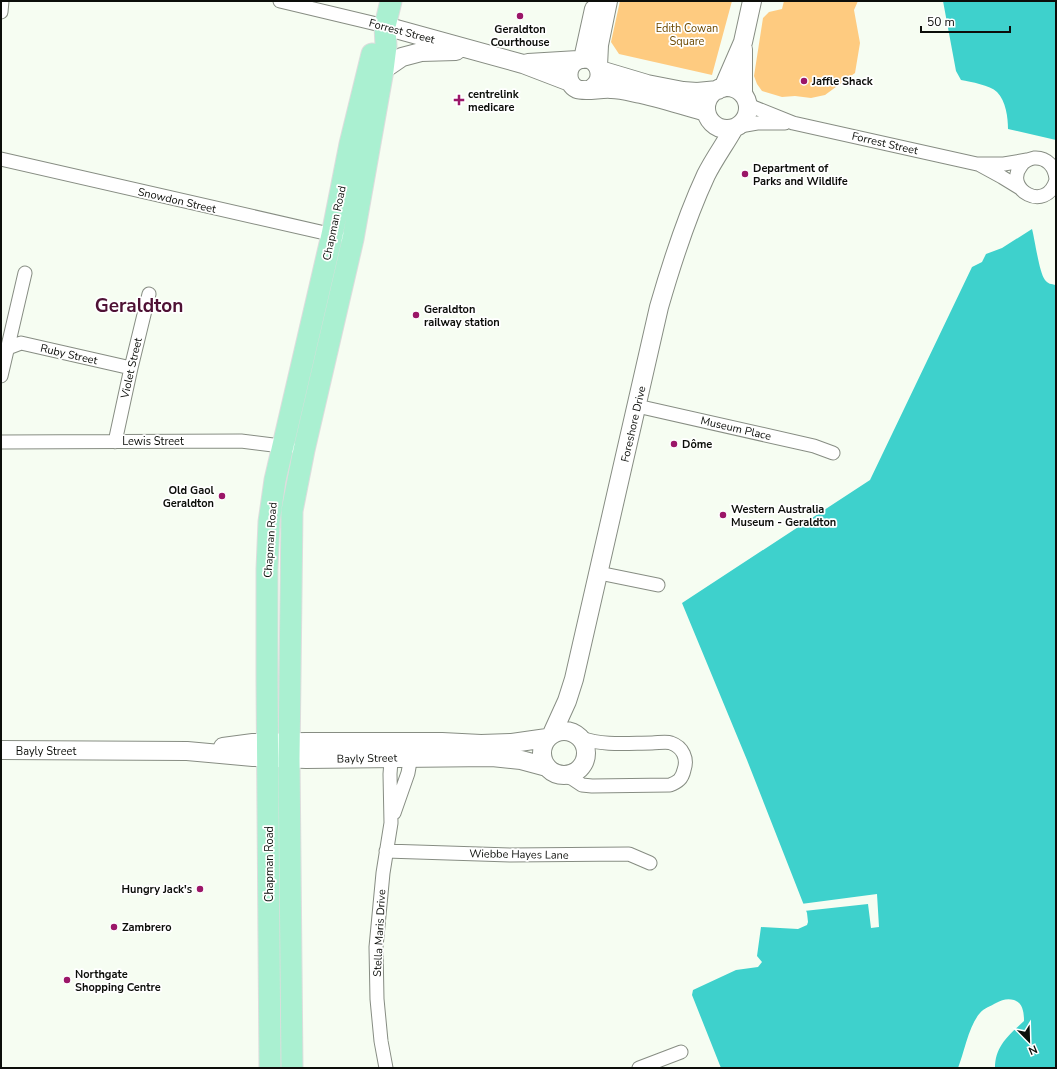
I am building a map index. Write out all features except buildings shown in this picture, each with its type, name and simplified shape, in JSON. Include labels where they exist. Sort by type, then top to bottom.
[{"type":"main road","name":"Chapman Road","points":[[292,1068],[289,750],[292,511],[304,450],[353,239],[383,70],[386,46],[385,26],[391,1]]},
{"type":"main road","name":"Chapman Road","points":[[270,1068],[267,569],[269,522],[275,480],[332,235],[350,144],[374,45],[385,26]]},
{"type":"street","points":[[1,12],[2,1]]},
{"type":"street","name":"Forrest Street","points":[[280,1],[385,26],[524,64],[570,82],[576,89],[591,89]]},
{"type":"street","points":[[589,64],[596,1]]},
{"type":"street","points":[[589,64],[599,46],[608,1]]},
{"type":"street","points":[[709,118],[708,100],[720,89],[743,42],[752,1]]},
{"type":"street","points":[[591,89],[626,90],[659,98],[709,118],[717,127],[723,129],[737,127],[747,117],[743,42]]},
{"type":"street","points":[[383,70],[402,57],[421,52],[474,50]]},
{"type":"street","points":[[570,82],[568,72],[573,63],[589,64],[600,74],[598,83],[591,89]]},
{"type":"street","name":"Forrest Street","points":[[524,64],[589,64],[647,84],[696,92],[720,89]]},
{"type":"street","points":[[720,89],[732,88],[746,100]]},
{"type":"street","name":"Forrest Street","points":[[746,100],[793,123]]},
{"type":"street","name":"Foreshore Drive","points":[[707,174],[712,138],[709,118]]},
{"type":"street","name":"Forrest Street","points":[[737,127],[757,123],[793,123],[977,164],[1004,164],[1039,158],[1044,159],[1054,168],[1056,179],[1050,192],[1038,197],[1031,196],[1002,177],[977,164]]},
{"type":"street","name":"Foreshore Drive","points":[[550,736],[567,701],[574,678],[671,264],[686,220],[707,174],[737,127]]},
{"type":"street","name":"Snowdon Street","points":[[1,159],[353,239]]},
{"type":"street","points":[[1020,188],[1017,176],[1018,169],[1027,160]]},
{"type":"street","points":[[1,376],[25,273]]},
{"type":"street","name":"Violet Street","points":[[115,442],[149,294]]},
{"type":"street","name":"Ruby Street","points":[[8,348],[21,343],[131,368]]},
{"type":"street","name":"Museum Place","points":[[637,406],[814,446],[833,453]]},
{"type":"street","name":"Lewis Street","points":[[1,442],[241,441],[304,450]]},
{"type":"street","points":[[599,573],[658,585]]},
{"type":"street","name":"Foreshore Drive","points":[[574,678],[573,704],[579,736]]},
{"type":"street","points":[[564,730],[590,741],[603,743],[671,743],[681,750],[685,757],[686,765],[684,773],[679,781],[670,785],[582,785],[564,775],[552,772],[547,767],[542,756],[542,749],[550,736],[564,730]]},
{"type":"street","name":"Bayly Street","points":[[1,750],[412,750],[512,743],[550,736]]},
{"type":"street","points":[[564,775],[576,772],[585,762],[587,749],[585,743],[579,736]]},
{"type":"street","name":"Stella Maris Drive","points":[[391,823],[390,774],[392,750]]},
{"type":"street","name":"Bayly Street","points":[[412,750],[521,760],[547,767]]},
{"type":"street","name":"Stella Maris Drive","points":[[386,1068],[381,1041],[377,999],[376,948],[383,874],[391,823],[408,773],[412,750]]},
{"type":"street","name":"Wiebbe Hayes Lane","points":[[386,851],[510,855],[629,854],[650,863]]},
{"type":"street","points":[[640,1068],[680,1052]]},
{"type":"green space","name":"Edith Cowan Square","points":[[620,1],[732,1],[712,75],[619,54],[611,42]]},
{"type":"green space","points":[[784,1],[858,1],[854,10],[860,43],[855,73],[825,95],[811,98],[795,96],[782,97],[762,91],[757,84],[754,76],[763,18],[769,12],[782,9]]},
{"type":"water","points":[[943,1],[1056,1],[1056,140],[1008,129],[1007,115],[1003,100],[997,92],[985,86],[961,80],[956,71]]},
{"type":"water","points":[[1032,229],[1043,276],[1047,282],[1056,285],[1056,1068],[995,1068],[997,1053],[1000,1047],[1008,1036],[1024,1021],[1023,1012],[1019,1003],[1009,999],[1000,1001],[986,1008],[976,1018],[958,1068],[721,1068],[692,995],[693,990],[736,970],[758,967],[762,962],[757,956],[761,927],[798,929],[807,925],[808,922],[807,913],[747,760],[682,603],[870,480],[972,267],[982,262],[986,254],[1002,248]]},
{"type":"pier","points":[[877,894],[879,927],[871,928],[868,904],[804,911],[801,904]]},
{"type":"place","name":"Geraldton Courthouse","points":[[520,16]]},
{"type":"place","name":"Jaffle Shack","points":[[804,81]]},
{"type":"place","name":"centrelink medicare","points":[[459,100]]},
{"type":"place","name":"Department of Parks and Wildlife","points":[[745,174]]},
{"type":"place","name":"Geraldton railway station","points":[[416,315]]},
{"type":"place","name":"Dôme","points":[[674,444]]},
{"type":"place","name":"Old Gaol Geraldton","points":[[222,496]]},
{"type":"place","name":"Western Australia Museum - Geraldton","points":[[723,515]]},
{"type":"place","name":"Hungry Jack's","points":[[200,889]]},
{"type":"place","name":"Zambrero","points":[[114,927]]},
{"type":"place","name":"Northgate Shopping Centre","points":[[67,980]]},
{"type":"district","name":"Geraldton","points":[[139,305]]}]
